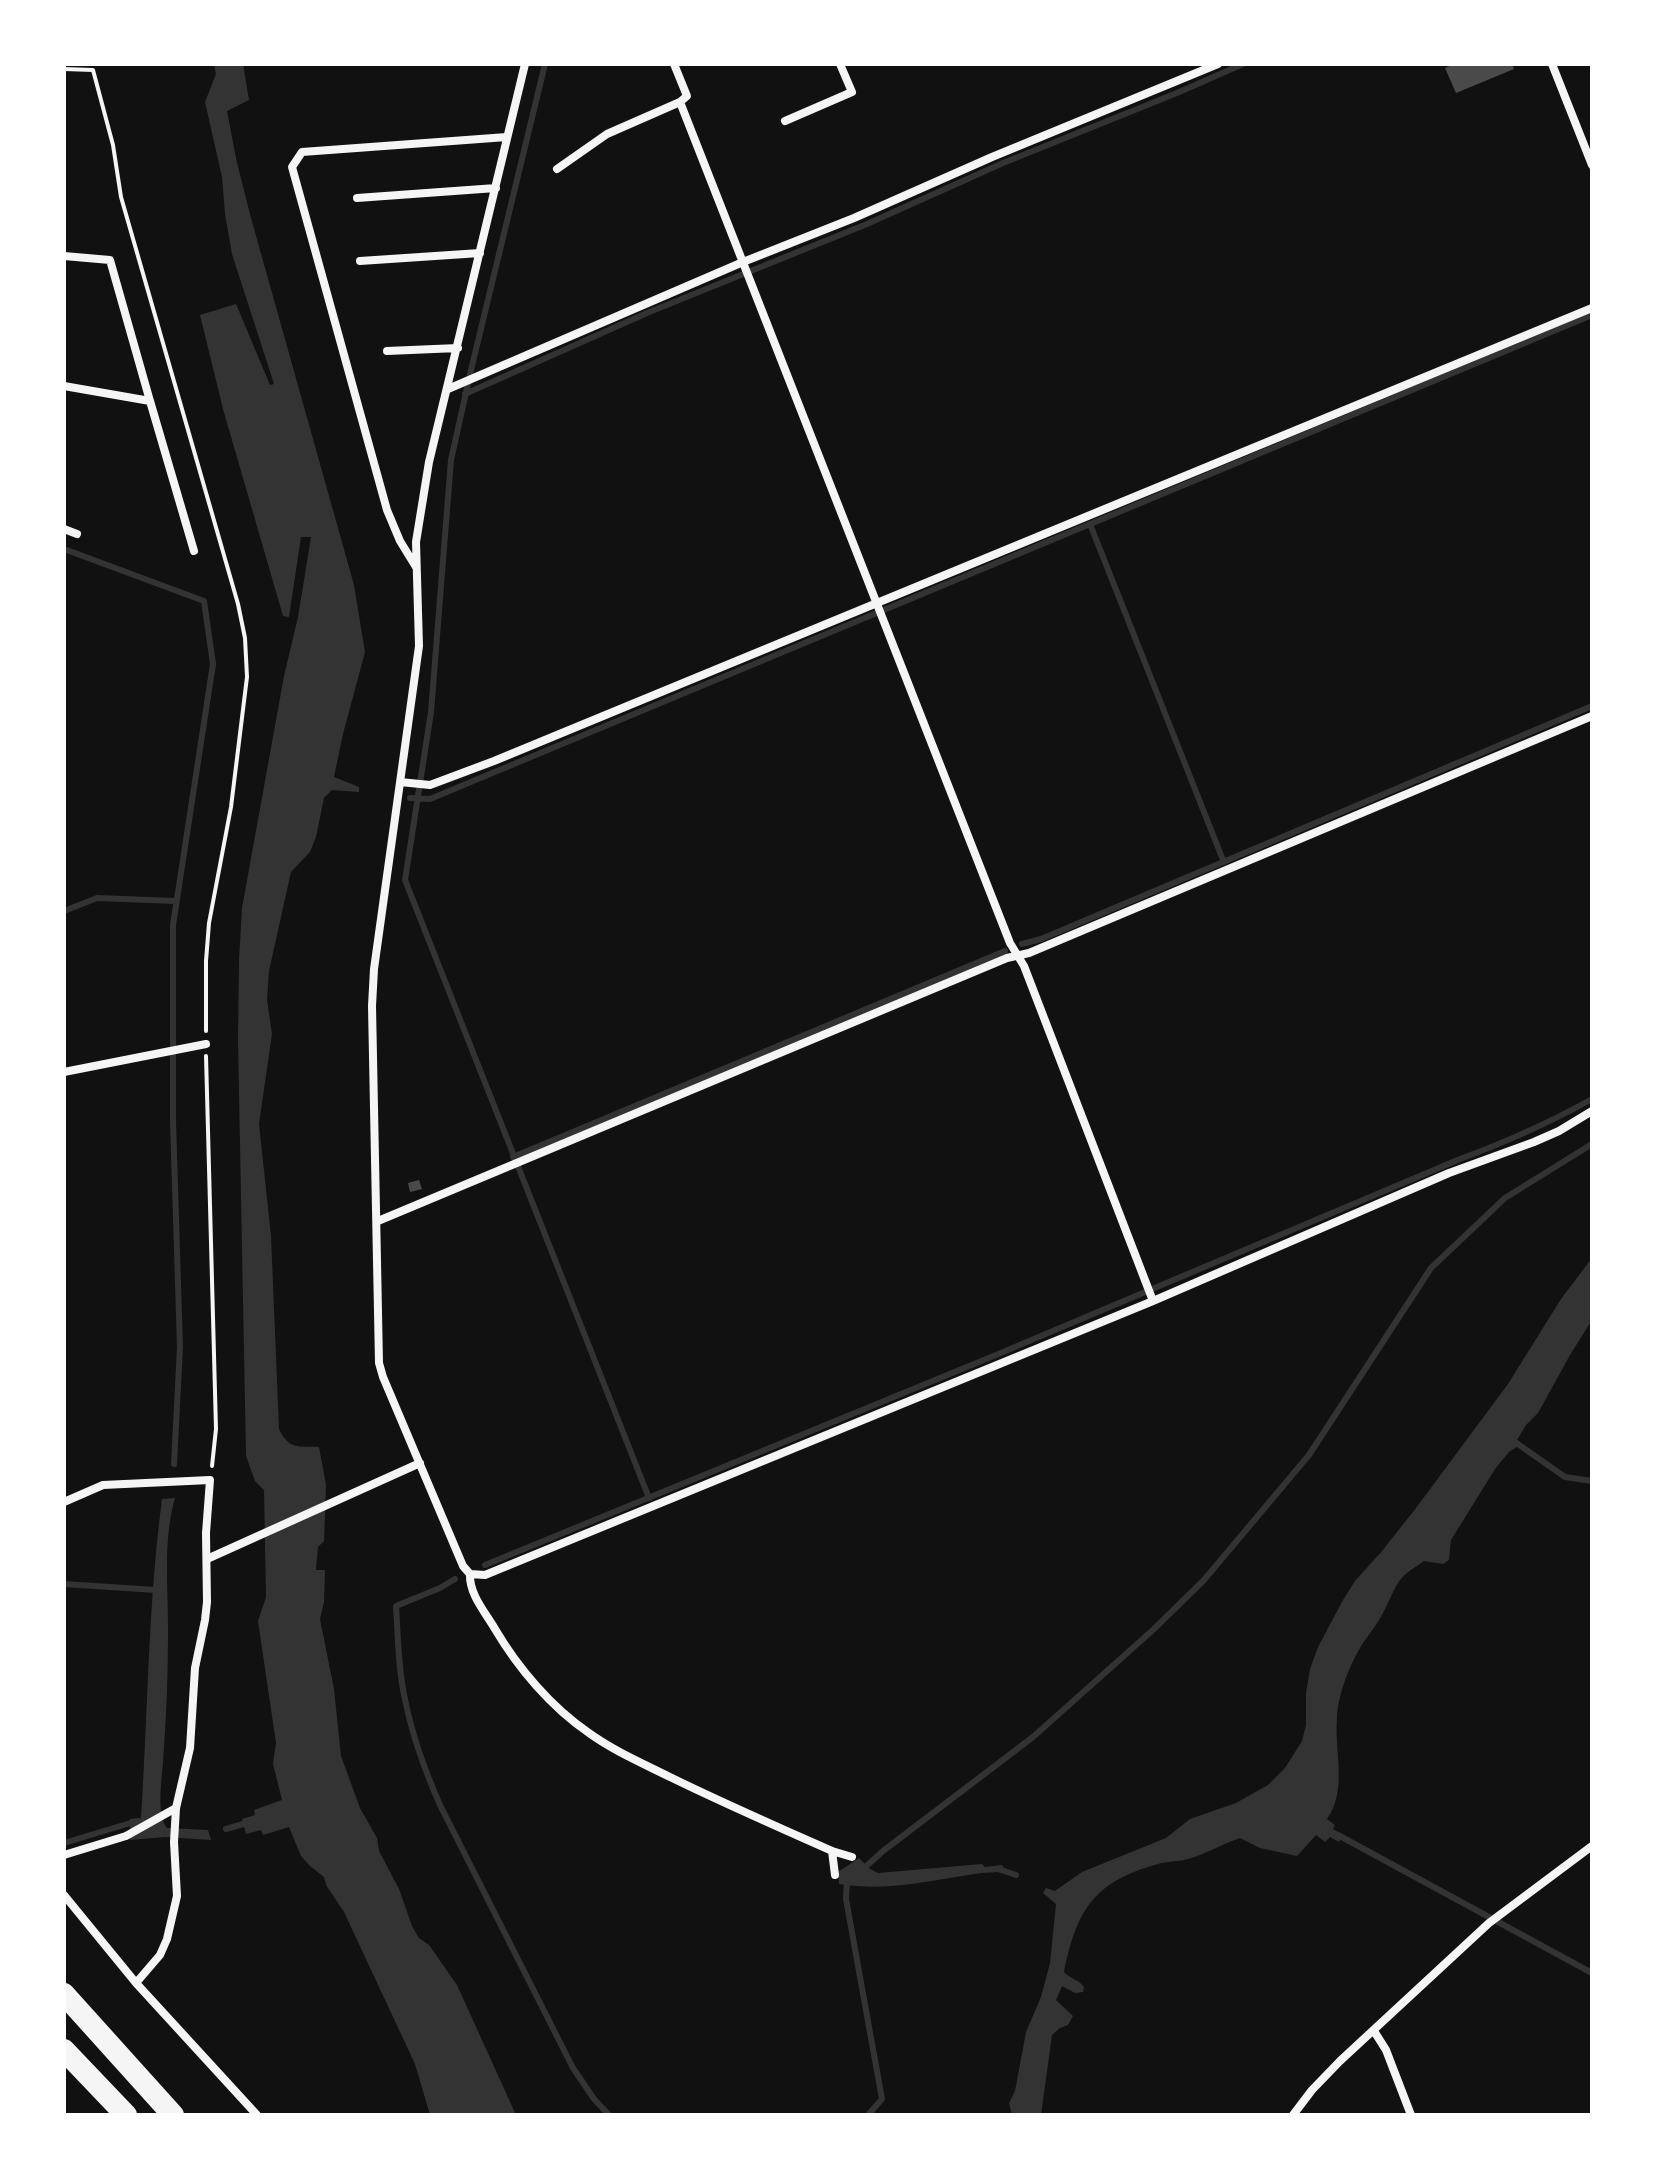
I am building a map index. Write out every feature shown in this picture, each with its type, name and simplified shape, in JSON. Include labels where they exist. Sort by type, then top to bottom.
[{"type":"highway","points":[[64,1994],[173,2115]]},
{"type":"highway","points":[[64,2050],[126,2115]]},
{"type":"street","points":[[525,64],[429,462],[416,542],[419,646],[374,969],[372,1006],[379,1363],[463,1566],[470,1574],[470,1584],[477,1599],[525,1673],[587,1732],[616,1750],[832,1851],[852,1857]]},
{"type":"street","points":[[557,169],[607,134],[680,102],[687,96],[674,64]]},
{"type":"street","points":[[785,121],[852,92],[840,64]]},
{"type":"street","points":[[448,389],[746,268],[992,157],[1218,64]]},
{"type":"street","points":[[1552,64],[1592,165]]},
{"type":"street","points":[[680,102],[1010,943],[1024,966],[1152,1298]]},
{"type":"street","points":[[417,568],[400,541],[387,510],[292,167],[302,152],[507,137]]},
{"type":"street","points":[[357,198],[496,188]]},
{"type":"street","points":[[360,261],[480,253]]},
{"type":"street","points":[[64,256],[110,260],[194,551]]},
{"type":"street","points":[[400,782],[428,785],[519,751],[878,608],[1592,308]]},
{"type":"street","points":[[387,351],[458,348]]},
{"type":"street","points":[[64,386],[150,401]]},
{"type":"street","points":[[64,529],[77,534]]},
{"type":"street","points":[[378,1221],[852,1021],[1029,953],[1592,716]]},
{"type":"street","points":[[64,1072],[206,1044]]},
{"type":"street","points":[[470,1574],[485,1575],[500,1569],[1449,1173],[1534,1142],[1592,1111]]},
{"type":"street","points":[[207,1559],[420,1463]]},
{"type":"street","points":[[64,1502],[103,1485],[210,1480],[206,1611],[195,1668],[190,1748],[176,1808],[177,1896],[173,1922],[160,1955],[136,1983]]},
{"type":"street","points":[[64,1855],[126,1836],[176,1808]]},
{"type":"street","points":[[1293,2115],[1340,2061],[1489,1923],[1592,1846]]},
{"type":"street","points":[[832,1851],[835,1875]]},
{"type":"street","points":[[64,1895],[136,1983],[257,2115]]},
{"type":"street","points":[[1374,2031],[1386,2050],[1411,2115]]},
{"type":"path","points":[[64,69],[93,70],[113,145],[121,197],[238,604],[245,638],[247,677],[231,807],[209,923],[206,961],[216,1429],[210,1480]]},
{"type":"shaded area","points":[[214,64],[243,64],[249,100],[227,111],[237,163],[354,585],[365,652],[334,777],[359,787],[359,792],[332,790],[324,798],[310,852],[291,872],[269,971],[267,1000],[272,1034],[259,1124],[271,1236],[279,1429],[291,1444],[319,1447],[326,1485],[324,1541],[318,1547],[316,1570],[325,1570],[320,1619],[334,1689],[341,1756],[360,1808],[377,1838],[379,1851],[399,1889],[412,1926],[457,1985],[516,2115],[430,2115],[415,2064],[344,1912],[324,1877],[301,1856],[289,1827],[263,1835],[261,1830],[246,1834],[242,1819],[255,1815],[254,1810],[282,1800],[273,1764],[276,1743],[258,1621],[266,1597],[264,1490],[255,1481],[246,1456],[239,960],[242,908],[311,537],[301,537],[289,617],[283,616],[223,409],[200,315],[236,304],[270,385],[274,384],[232,254],[222,177],[205,102],[216,74]]},
{"type":"shaded area","points":[[1592,1258],[1592,1320],[1538,1413],[1526,1425],[1517,1440],[1518,1446],[1495,1469],[1451,1540],[1449,1560],[1443,1564],[1424,1561],[1402,1577],[1349,1669],[1338,1708],[1339,1783],[1327,1819],[1335,1825],[1333,1829],[1343,1835],[1339,1842],[1330,1837],[1325,1842],[1316,1835],[1297,1856],[1260,1848],[1240,1838],[1195,1857],[1136,1871],[1103,1890],[1082,1915],[1069,1950],[1064,1972],[1084,1987],[1083,1992],[1075,1993],[1062,1986],[1056,2000],[1073,2016],[1068,2025],[1052,2035],[1041,2115],[1012,2115],[1009,2103],[1015,2091],[1026,2032],[1041,1997],[1050,1963],[1056,1904],[1043,1893],[1046,1888],[1055,1891],[1082,1872],[1166,1838],[1190,1819],[1236,1803],[1268,1785],[1285,1768],[1302,1741],[1310,1669],[1343,1600],[1508,1384],[1561,1299]]},
{"type":"shaded area","points":[[175,1498],[167,1550],[168,1670],[161,1806],[167,1828],[208,1830],[211,1840],[165,1837],[130,1840],[130,1819],[141,1818],[151,1618],[162,1499]]},
{"type":"shaded area","points":[[859,1858],[878,1873],[982,1864],[985,1867],[1002,1865],[1004,1868],[996,1872],[893,1886],[839,1884],[838,1872]]},
{"type":"building","points":[[1454,64],[1512,64],[1514,69],[1456,93],[1445,68]]},
{"type":"building","points":[[419,1180],[422,1189],[410,1192],[408,1183]]},
{"type":"waterway","points":[[545,64],[451,460],[431,712],[405,880],[649,1498]]},
{"type":"waterway","points":[[465,394],[647,313],[867,224],[1003,163],[1243,64]]},
{"type":"waterway","points":[[410,798],[430,799],[1592,315]]},
{"type":"waterway","points":[[1090,524],[1223,860]]},
{"type":"waterway","points":[[64,549],[204,601],[213,664],[173,925],[173,1121],[180,1347],[174,1464]]},
{"type":"waterway","points":[[1022,944],[1041,939],[1592,706]]},
{"type":"waterway","points":[[64,911],[97,898],[176,901]]},
{"type":"waterway","points":[[513,1157],[1005,951]]},
{"type":"waterway","points":[[485,1565],[1511,1139],[1592,1099]]},
{"type":"waterway","points":[[861,1871],[1033,1737],[1204,1580],[1309,1455],[1431,1268],[1505,1198],[1592,1144]]},
{"type":"waterway","points":[[1515,1442],[1565,1477],[1592,1481]]},
{"type":"waterway","points":[[455,1579],[396,1606],[401,1676],[411,1726],[440,1805],[573,2068],[609,2115]]},
{"type":"waterway","points":[[64,1584],[156,1590]]},
{"type":"waterway","points":[[64,1843],[137,1821]]},
{"type":"waterway","points":[[226,1829],[250,1822]]},
{"type":"waterway","points":[[1338,1835],[1592,1973]]},
{"type":"waterway","points":[[998,1869],[1016,1875]]},
{"type":"waterway","points":[[847,1879],[846,1899],[882,2099],[868,2115]]}]
